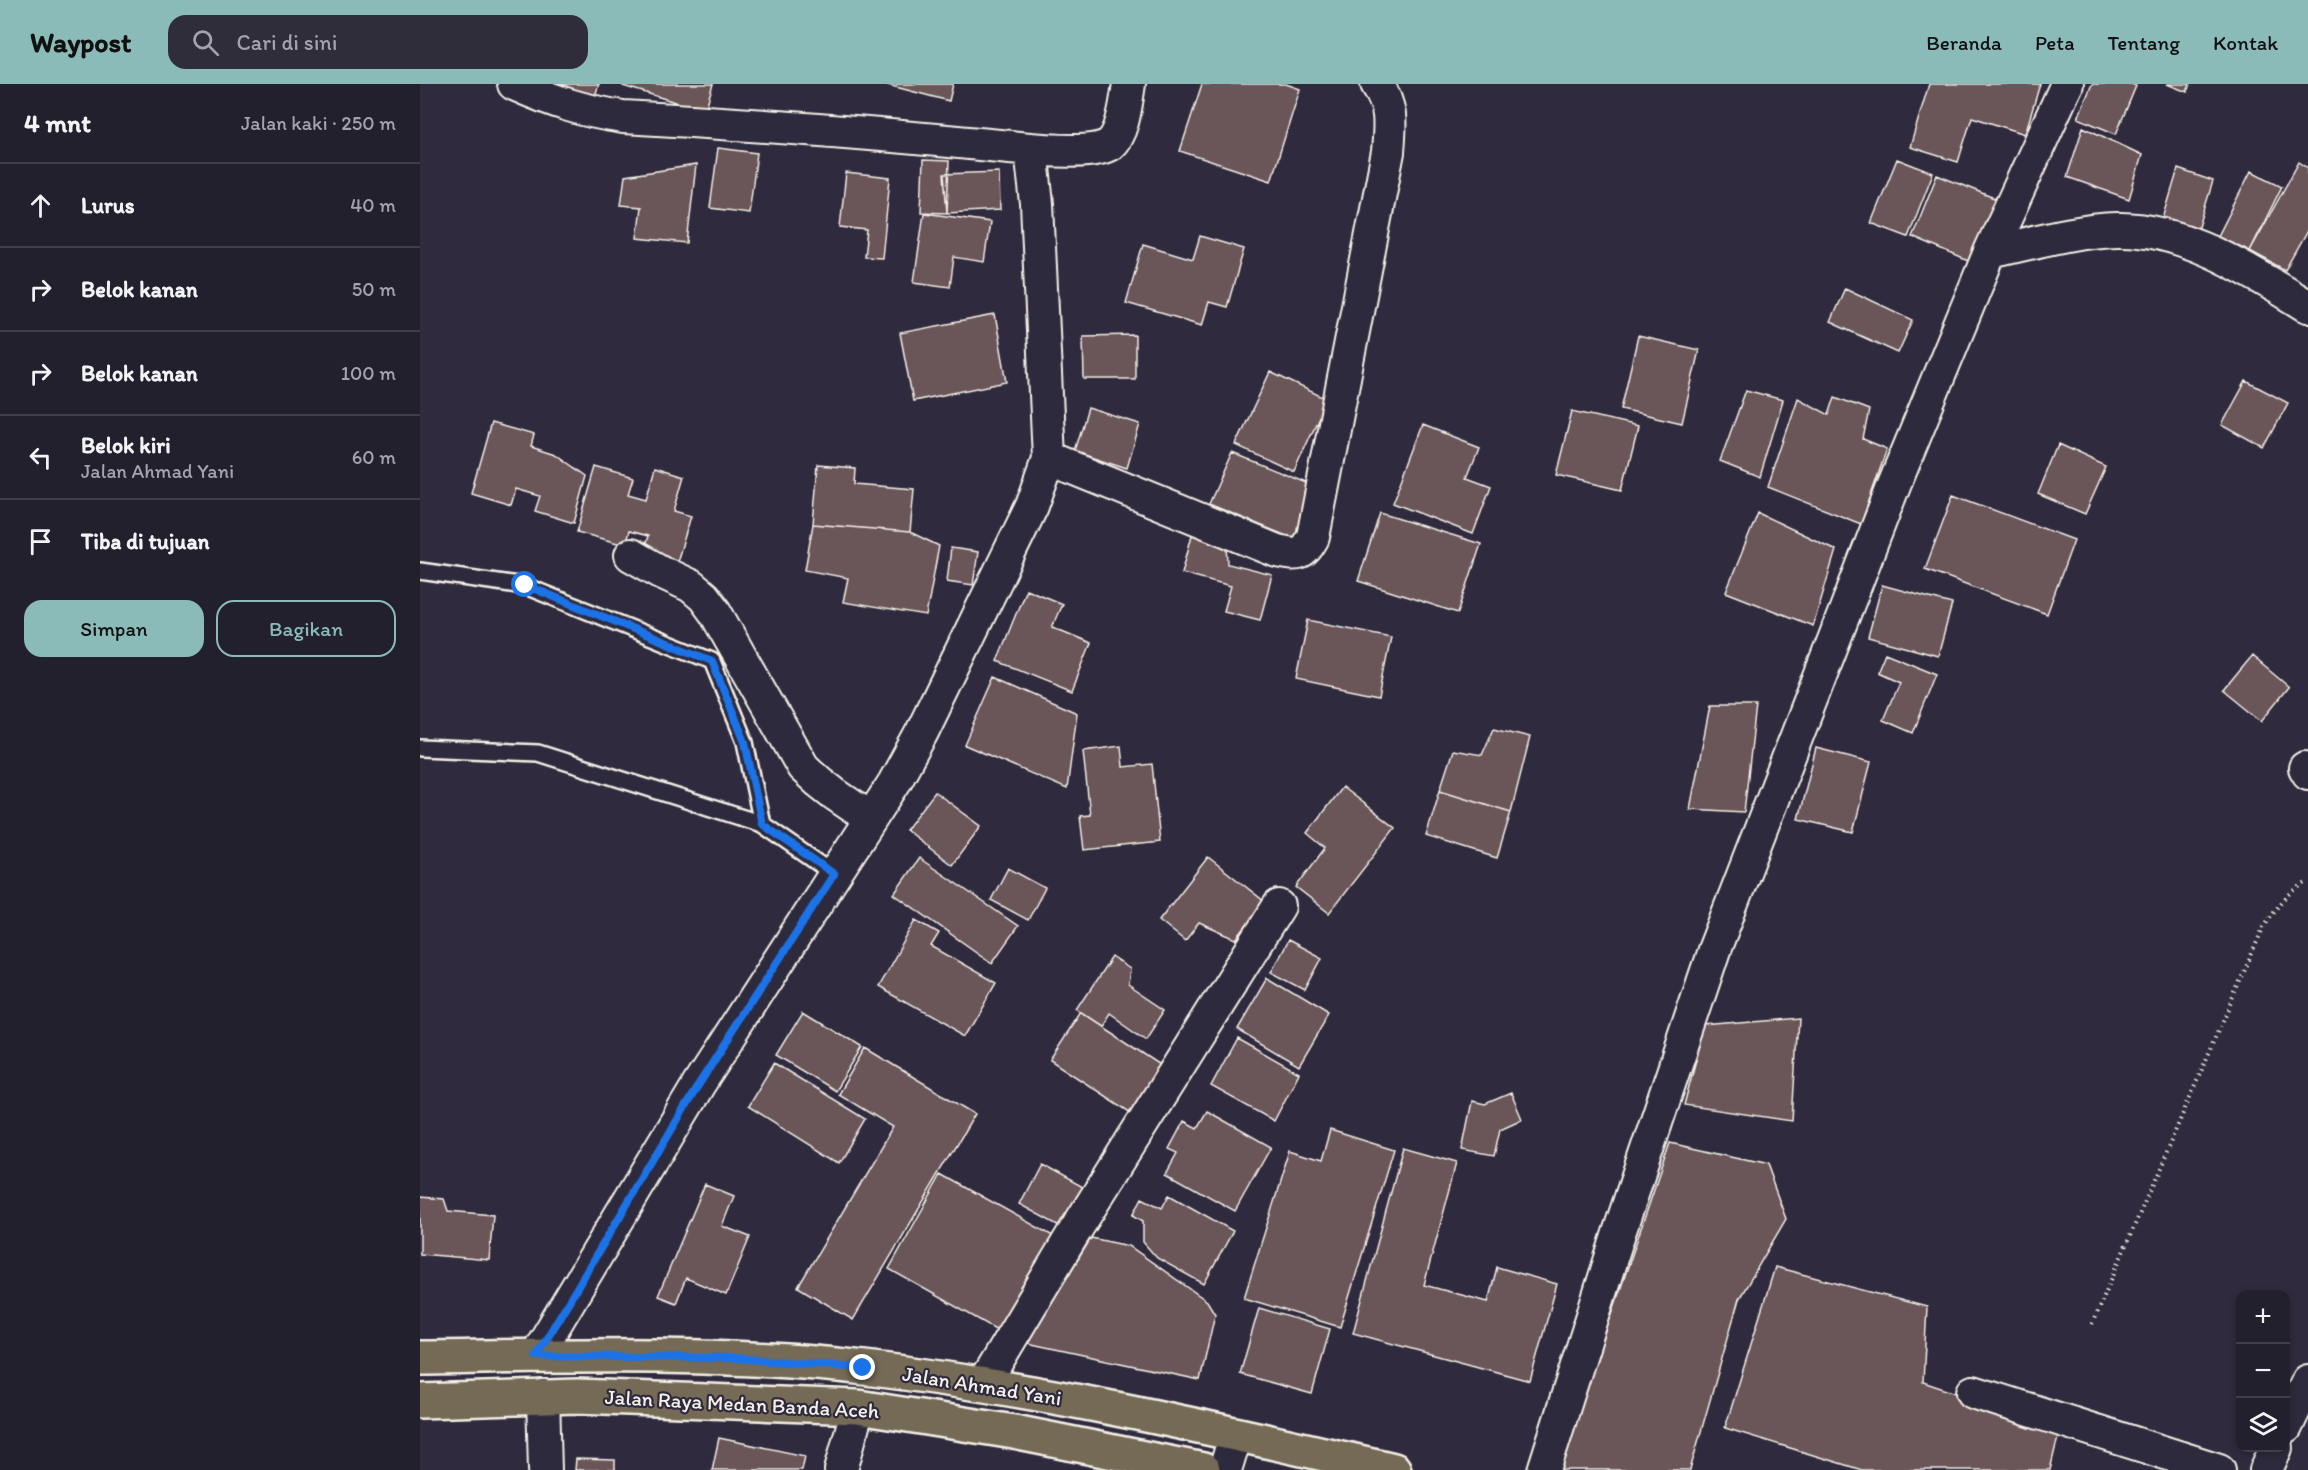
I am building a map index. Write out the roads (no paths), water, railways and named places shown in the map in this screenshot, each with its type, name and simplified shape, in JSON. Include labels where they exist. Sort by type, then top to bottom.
[{"type":"main road","name":"Jalan Ahmad Yani","points":[[420,1358],[536,1356],[734,1358],[863,1368],[984,1383],[1236,1434],[1394,1470]]},
{"type":"main road","name":"Jalan Raya Medan Banda Aceh","points":[[420,1401],[543,1396],[858,1407],[1014,1432],[1203,1470]]},
{"type":"street","points":[[514,84],[586,112],[623,117],[864,132],[1031,149],[1089,151],[1110,144],[1122,125],[1129,84]]},
{"type":"street","points":[[1049,458],[1277,551],[1296,554],[1306,550],[1313,537],[1388,152],[1391,115],[1387,101],[1377,84]]},
{"type":"street","points":[[1544,1470],[1619,1233],[1714,950],[1894,485],[1990,252],[2067,84]]},
{"type":"street","points":[[536,1356],[699,1084],[894,783],[922,732],[1032,506],[1049,458],[1037,204],[1031,149]]},
{"type":"street","points":[[1990,252],[2079,234],[2119,229],[2165,235],[2257,274],[2308,304]]},
{"type":"street","points":[[632,555],[691,586],[704,597],[715,612],[803,767],[822,786],[845,803],[871,817]]},
{"type":"street","points":[[984,1383],[1070,1239],[1279,906]]},
{"type":"street","points":[[2290,1418],[2308,1380]]},
{"type":"street","points":[[1973,1392],[2219,1470]]},
{"type":"street","points":[[543,1396],[545,1470]]},
{"type":"street","points":[[841,1470],[858,1407]]},
{"type":"street","points":[[1225,1470],[1236,1434]]},
{"type":"street","points":[[2266,1470],[2274,1452]]},
{"type":"lane","points":[[420,571],[525,585],[712,661],[745,742],[762,824]]},
{"type":"lane","points":[[420,748],[538,753],[762,824],[834,874]]}]
